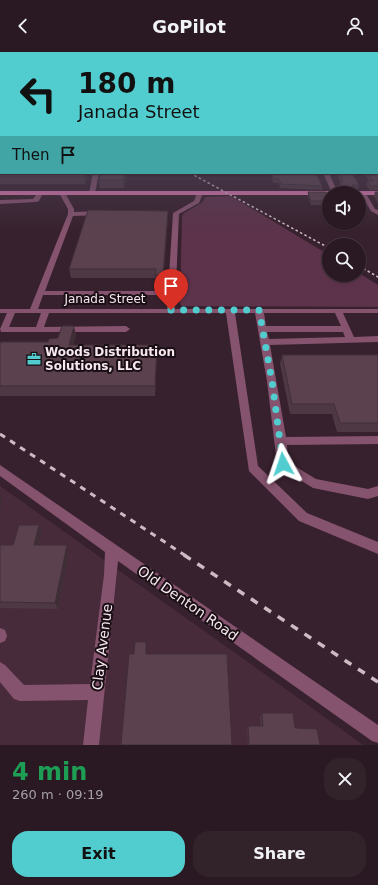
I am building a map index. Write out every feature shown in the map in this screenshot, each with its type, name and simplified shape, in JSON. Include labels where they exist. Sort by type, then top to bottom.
[{"type":"main road","points":[[0,193],[322,193]]},
{"type":"main road","points":[[366,193],[378,193]]},
{"type":"street","points":[[92,193],[96,174]]},
{"type":"street","points":[[326,174],[332,186]]},
{"type":"street","points":[[0,202],[34,201],[37,200],[40,193]]},
{"type":"street","points":[[33,311],[71,214],[71,209],[62,193]]},
{"type":"street","points":[[171,310],[172,213],[197,202],[200,193]]},
{"type":"street","points":[[366,200],[378,213]]},
{"type":"street","points":[[71,214],[109,213]]},
{"type":"street","points":[[40,293],[172,293]]},
{"type":"street","points":[[230,310],[253,468],[303,517],[378,548]]},
{"type":"street","points":[[259,310],[281,441],[283,464],[313,483],[368,494],[378,491]]},
{"type":"street","name":"Janada Street","points":[[0,311],[378,311]]},
{"type":"street","points":[[12,311],[4,330],[126,329]]},
{"type":"street","points":[[39,330],[46,311]]},
{"type":"street","points":[[338,311],[351,340]]},
{"type":"street","points":[[263,329],[346,329]]},
{"type":"street","points":[[265,342],[378,339]]},
{"type":"street","points":[[281,441],[378,440]]},
{"type":"street","name":"Old Denton Road","points":[[0,470],[378,735]]},
{"type":"street","name":"Clay Avenue","points":[[91,745],[112,549]]},
{"type":"street","points":[[0,670],[20,693],[97,692]]},
{"type":"shaded area","points":[[231,196],[322,251],[322,282],[366,282],[366,277],[378,285],[378,307],[182,306],[180,304],[182,216],[184,213],[203,202],[205,197]]},
{"type":"shaded area","points":[[0,486],[290,692],[363,745],[0,745]]},
{"type":"building","points":[[0,174],[85,174],[84,177],[0,177]]},
{"type":"building","points":[[101,174],[125,174],[123,180],[99,180]]},
{"type":"building","points":[[272,174],[316,174],[322,186],[281,184],[279,179],[274,179]]},
{"type":"building","points":[[340,174],[353,174],[359,185],[342,186],[340,181],[343,181]]},
{"type":"building","points":[[369,174],[378,174],[378,186],[371,186],[367,181],[373,181]]},
{"type":"building","points":[[308,192],[322,192],[322,201],[311,201]]},
{"type":"building","points":[[88,210],[168,211],[163,275],[155,275],[156,269],[69,269]]},
{"type":"building","points":[[62,326],[74,326],[69,345],[157,345],[155,386],[0,386],[0,342],[48,342],[49,339],[58,338]]},
{"type":"building","points":[[282,355],[378,355],[378,423],[340,423],[334,404],[292,404]]},
{"type":"building","points":[[19,525],[39,525],[34,545],[67,545],[55,603],[0,602],[0,545],[13,545]]},
{"type":"building","points":[[135,642],[146,642],[146,654],[227,654],[232,745],[121,745],[129,654],[134,654]]},
{"type":"building","points":[[262,713],[293,713],[295,728],[317,729],[320,745],[249,745],[248,726],[263,726]]},
{"type":"railway","points":[[192,174],[322,244]]},
{"type":"railway","points":[[366,270],[378,277]]},
{"type":"railway","points":[[0,434],[186,556]]},
{"type":"railway","points":[[184,555],[378,682]]},
{"type":"place","name":"Woods Distribution Solutions, LLC","points":[[34,359]]},
{"type":"route","points":[[171,310],[259,310],[272,381],[283,464]]}]
